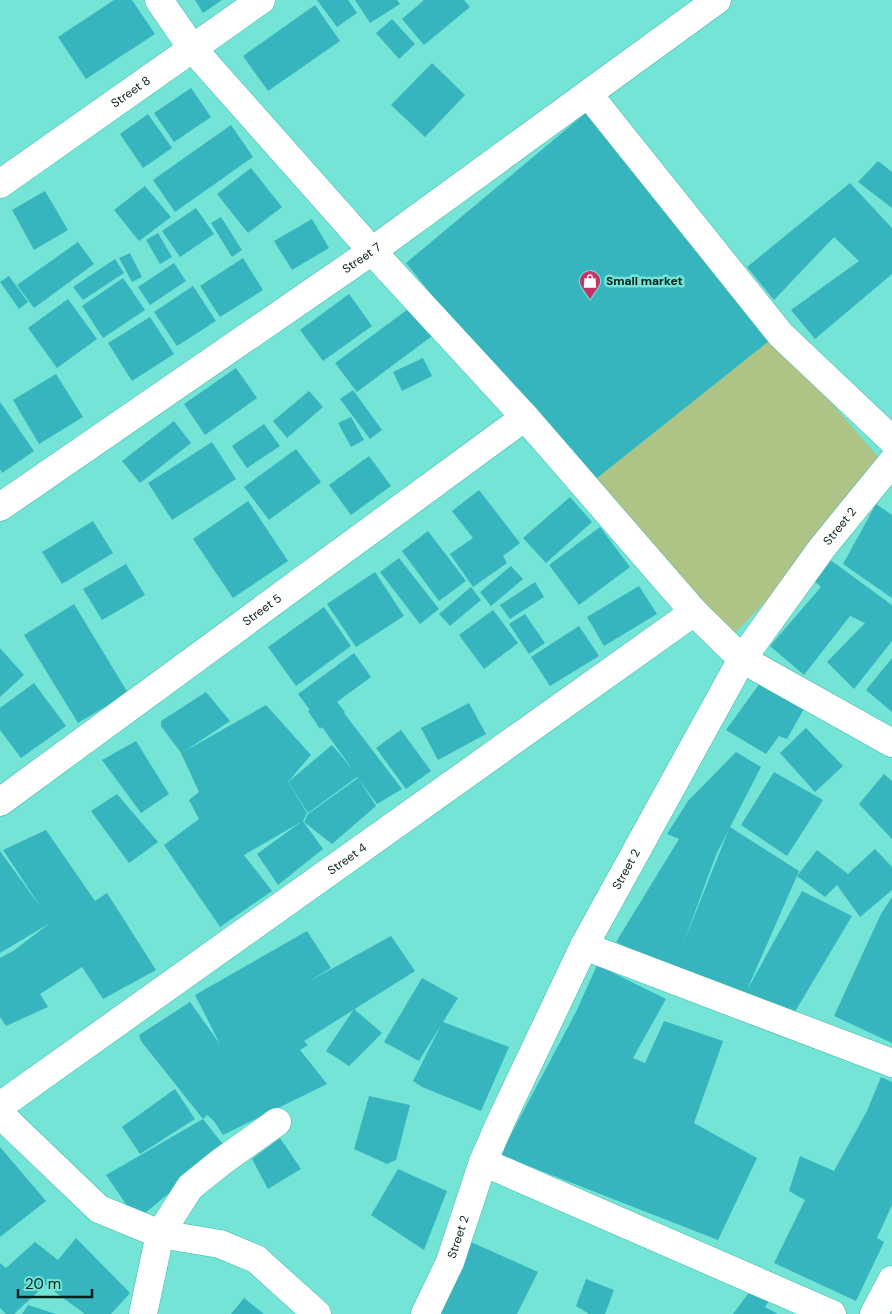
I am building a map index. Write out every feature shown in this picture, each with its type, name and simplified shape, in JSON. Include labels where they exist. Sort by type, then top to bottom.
[{"type":"street","points":[[159,0],[192,48],[372,251],[525,417],[694,612],[742,659],[892,743]]},
{"type":"street","name":"Street 8","points":[[0,184],[261,0]]},
{"type":"street","name":"Street 7","points":[[0,507],[372,251],[718,0]]},
{"type":"street","points":[[589,95],[781,335],[892,440]]},
{"type":"street","name":"Street 5","points":[[0,802],[525,417]]},
{"type":"street","name":"Street 2","points":[[425,1314],[450,1262],[483,1162],[584,946],[742,659],[822,548],[892,462]]},
{"type":"street","name":"Street 4","points":[[0,1106],[694,612]]},
{"type":"street","points":[[584,946],[892,1063]]},
{"type":"street","points":[[0,1114],[99,1209],[160,1234],[220,1244],[256,1259],[317,1314]]},
{"type":"street","points":[[143,1314],[160,1234],[190,1187],[277,1122]]},
{"type":"street","points":[[483,1162],[832,1314]]},
{"type":"street","points":[[874,1314],[892,1280]]},
{"type":"green space","points":[[774,337],[886,466],[817,549],[722,646],[587,486]]},
{"type":"building","points":[[114,0],[132,0],[155,34],[86,79],[58,37]]},
{"type":"building","points":[[195,0],[222,0],[203,13]]},
{"type":"building","points":[[317,0],[348,0],[357,13],[337,27]]},
{"type":"building","points":[[355,0],[397,0],[400,4],[370,23]]},
{"type":"building","points":[[424,0],[464,0],[470,7],[424,45],[402,19]]},
{"type":"building","points":[[315,5],[340,41],[268,91],[243,56]]},
{"type":"building","points":[[392,19],[415,44],[399,59],[376,33]]},
{"type":"building","points":[[432,63],[465,95],[425,137],[391,105]]},
{"type":"building","points":[[191,88],[211,117],[174,142],[154,113]]},
{"type":"building","name":"Small market","points":[[587,112],[774,337],[587,486],[406,263]]},
{"type":"building","points":[[148,114],[172,148],[143,168],[120,134]]},
{"type":"building","points":[[231,125],[253,157],[175,212],[153,180]]},
{"type":"building","points":[[878,161],[892,172],[892,208],[858,182]]},
{"type":"building","points":[[251,168],[282,207],[248,233],[217,194]]},
{"type":"building","points":[[850,183],[892,228],[892,274],[815,339],[791,310],[859,261],[834,237],[774,300],[747,267]]},
{"type":"building","points":[[145,186],[171,217],[139,241],[114,210]]},
{"type":"building","points":[[45,191],[68,230],[34,250],[12,210]]},
{"type":"building","points":[[196,208],[214,234],[180,257],[162,231]]},
{"type":"building","points":[[221,217],[242,250],[232,257],[211,223]]},
{"type":"building","points":[[312,219],[329,248],[292,270],[274,241]]},
{"type":"building","points":[[158,233],[172,257],[160,264],[146,240]]},
{"type":"building","points":[[78,242],[94,264],[34,308],[17,285]]},
{"type":"building","points":[[130,253],[142,277],[132,282],[119,258]]},
{"type":"building","points":[[243,258],[263,290],[220,317],[200,286]]},
{"type":"building","points":[[115,259],[124,273],[83,300],[73,287]]},
{"type":"building","points":[[174,263],[186,281],[150,305],[138,287]]},
{"type":"building","points":[[9,276],[28,302],[19,309],[0,282]]},
{"type":"building","points":[[123,278],[145,310],[103,338],[82,306]]},
{"type":"building","points":[[193,286],[216,321],[177,346],[154,312]]},
{"type":"building","points":[[349,294],[372,326],[323,361],[300,330]]},
{"type":"building","points":[[68,299],[97,339],[57,368],[28,328]]},
{"type":"building","points":[[411,307],[432,336],[357,392],[335,363]]},
{"type":"building","points":[[150,317],[174,354],[132,381],[108,343]]},
{"type":"building","points":[[423,358],[432,376],[402,391],[393,372]]},
{"type":"building","points":[[236,368],[257,398],[205,435],[184,404]]},
{"type":"building","points":[[56,374],[83,417],[39,444],[13,400]]},
{"type":"building","points":[[353,390],[382,430],[370,439],[340,399]]},
{"type":"building","points":[[309,391],[323,407],[287,438],[273,421]]},
{"type":"building","points":[[0,402],[34,451],[2,473],[0,469]]},
{"type":"building","points":[[351,417],[364,440],[351,447],[338,423]]},
{"type":"building","points":[[174,421],[191,443],[140,483],[122,461]]},
{"type":"building","points":[[264,424],[280,446],[247,468],[232,446]]},
{"type":"building","points":[[212,442],[236,479],[172,520],[148,483]]},
{"type":"building","points":[[296,449],[321,482],[269,520],[244,487]]},
{"type":"building","points":[[369,456],[391,486],[351,515],[329,485]]},
{"type":"building","points":[[479,490],[520,543],[503,556],[507,563],[473,587],[450,554],[473,538],[452,511]]},
{"type":"building","points":[[570,497],[592,522],[546,563],[523,538]]},
{"type":"building","points":[[248,501],[288,561],[233,598],[193,539]]},
{"type":"building","points":[[876,504],[892,515],[892,598],[843,564]]},
{"type":"building","points":[[93,521],[113,553],[62,584],[42,552]]},
{"type":"building","points":[[600,527],[630,567],[579,605],[549,565]]},
{"type":"building","points":[[428,531],[466,581],[439,601],[402,551]]},
{"type":"building","points":[[399,558],[439,609],[420,624],[380,572]]},
{"type":"building","points":[[829,559],[892,605],[892,641],[854,689],[827,662],[865,623],[850,616],[804,675],[770,646],[821,587],[811,578]]},
{"type":"building","points":[[126,564],[145,595],[102,620],[83,589]]},
{"type":"building","points":[[511,566],[523,579],[491,606],[480,592]]},
{"type":"building","points":[[375,572],[404,616],[356,647],[327,604]]},
{"type":"building","points":[[535,582],[544,597],[510,619],[500,605]]},
{"type":"building","points":[[639,586],[657,614],[604,646],[587,617]]},
{"type":"building","points":[[471,587],[481,600],[450,626],[439,614]]},
{"type":"building","points":[[74,604],[128,693],[78,723],[24,635]]},
{"type":"building","points":[[324,607],[351,646],[296,686],[268,647]]},
{"type":"building","points":[[493,610],[518,643],[484,669],[459,635]]},
{"type":"building","points":[[525,614],[545,643],[529,654],[509,624]]},
{"type":"building","points":[[579,626],[599,656],[550,686],[531,657]]},
{"type":"building","points":[[0,648],[24,675],[0,697]]},
{"type":"building","points":[[354,653],[371,677],[337,702],[402,789],[377,804],[357,777],[308,813],[288,782],[332,745],[353,770],[322,727],[320,729],[308,711],[310,710],[298,694]]},
{"type":"building","points":[[892,658],[892,712],[866,690]]},
{"type":"building","points":[[763,679],[805,707],[787,739],[779,736],[766,754],[726,730]]},
{"type":"building","points":[[34,683],[66,726],[21,758],[0,730],[0,708]]},
{"type":"building","points":[[206,692],[230,721],[185,751],[266,705],[311,755],[287,783],[307,813],[303,821],[323,849],[278,885],[257,854],[301,822],[244,855],[272,891],[220,927],[164,845],[199,819],[189,800],[199,792],[181,753],[161,726],[161,721]]},
{"type":"building","points":[[469,703],[486,734],[438,760],[421,728]]},
{"type":"building","points":[[806,728],[843,766],[815,792],[780,753]]},
{"type":"building","points":[[401,730],[431,771],[406,789],[376,748]]},
{"type":"building","points":[[136,741],[169,794],[141,813],[102,760]]},
{"type":"building","points":[[736,752],[761,767],[730,827],[799,871],[747,990],[802,891],[852,916],[793,1015],[746,992],[743,1000],[616,942],[679,839],[667,834],[688,801]],"holes":[[[729,829],[683,944],[716,855]]]},
{"type":"building","points":[[774,772],[823,800],[787,856],[741,825]]},
{"type":"building","points":[[884,774],[892,781],[892,839],[859,804]]},
{"type":"building","points":[[358,778],[376,806],[332,844],[304,822],[308,814]]},
{"type":"building","points":[[117,794],[158,842],[129,863],[91,811]]},
{"type":"building","points":[[46,830],[95,901],[107,893],[156,970],[103,999],[82,967],[40,994],[48,1007],[6,1026],[0,1017],[0,958],[13,951],[50,923],[0,953],[0,851],[42,909],[3,850]]},
{"type":"building","points":[[875,849],[892,867],[892,890],[860,917],[837,885],[825,897],[797,876],[817,850],[848,874]]},
{"type":"building","points":[[892,897],[892,1043],[834,1016],[881,914]]},
{"type":"building","points":[[307,931],[331,968],[308,982],[391,936],[415,971],[304,1041],[308,1045],[300,1050],[327,1084],[223,1135],[214,1121],[207,1115],[203,1119],[141,1041],[139,1035],[190,1002],[220,1044],[195,995]]},
{"type":"building","points":[[597,965],[666,999],[633,1058],[645,1063],[664,1021],[723,1041],[694,1123],[757,1158],[718,1240],[500,1155],[576,1012]]},
{"type":"building","points":[[422,978],[458,998],[443,1022],[509,1047],[481,1111],[422,1087],[413,1081],[441,1025],[419,1061],[384,1042]]},
{"type":"building","points":[[354,1009],[382,1033],[349,1066],[326,1051]]},
{"type":"building","points":[[881,1077],[892,1082],[892,1205],[877,1238],[884,1242],[856,1301],[774,1263],[805,1200],[789,1191],[800,1156],[834,1171],[867,1111]]},
{"type":"building","points":[[175,1089],[195,1119],[140,1154],[122,1127]]},
{"type":"building","points":[[369,1096],[410,1105],[396,1160],[387,1164],[354,1149]]},
{"type":"building","points":[[203,1119],[225,1147],[139,1218],[130,1210],[106,1175]]},
{"type":"building","points":[[280,1138],[301,1169],[268,1189],[252,1159]]},
{"type":"building","points":[[0,1147],[46,1201],[0,1237]]},
{"type":"building","points":[[398,1169],[447,1191],[424,1250],[371,1215]]},
{"type":"building","points":[[76,1238],[130,1293],[111,1314],[85,1314],[40,1281],[41,1289],[14,1314],[6,1314],[0,1308],[0,1263],[6,1268],[35,1242],[58,1260]]},
{"type":"building","points":[[471,1242],[538,1272],[517,1314],[437,1314]]},
{"type":"building","points":[[586,1279],[614,1290],[605,1314],[589,1314],[576,1306]]},
{"type":"building","points":[[751,1290],[770,1299],[765,1307],[778,1314],[733,1314]]},
{"type":"building","points":[[244,1298],[264,1314],[231,1314]]},
{"type":"building","points":[[28,1305],[56,1314],[22,1314]]},
{"type":"place","name":"Small market","points":[[590,300]]}]
